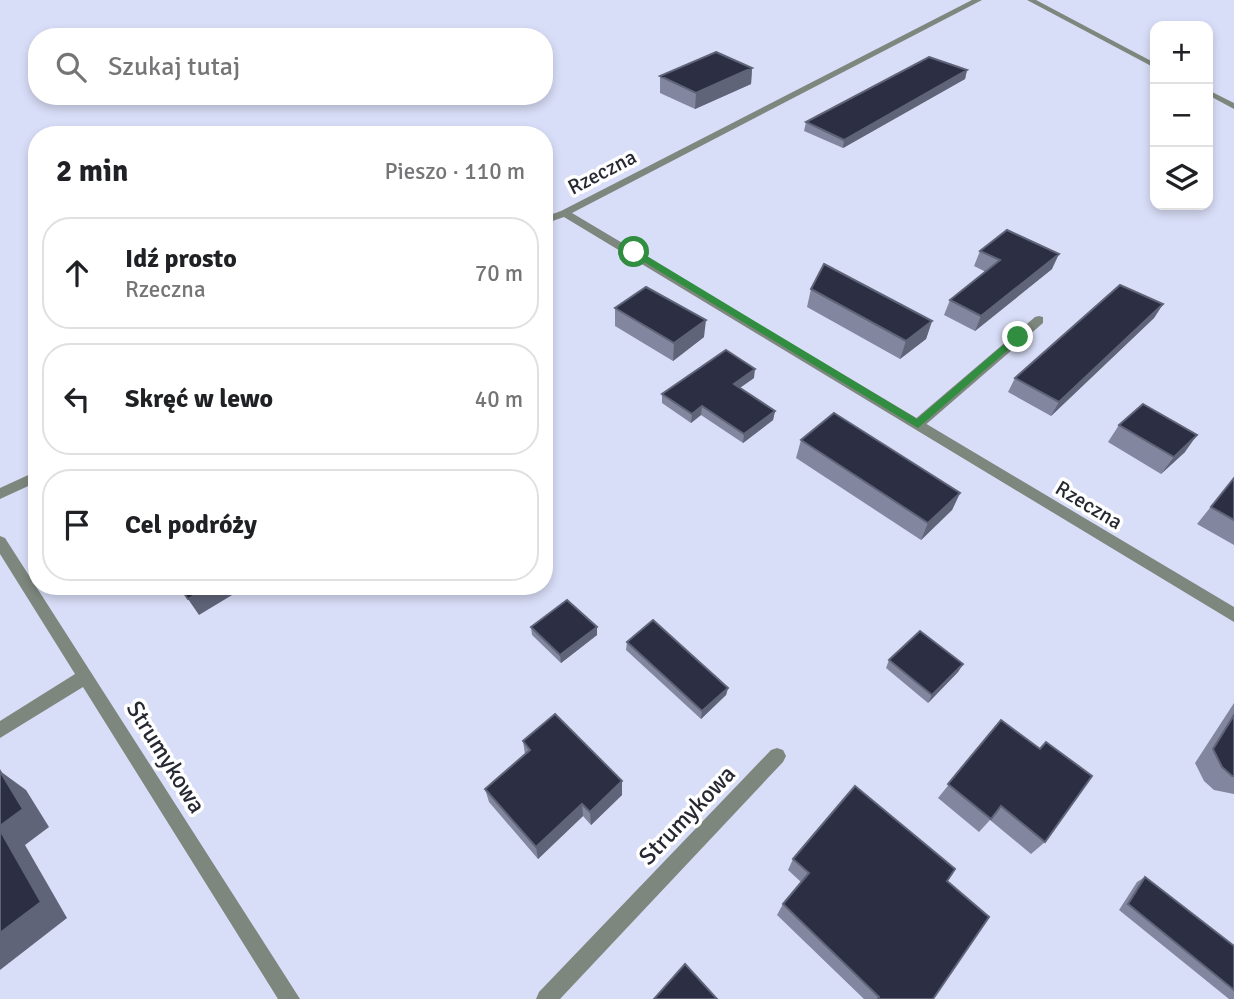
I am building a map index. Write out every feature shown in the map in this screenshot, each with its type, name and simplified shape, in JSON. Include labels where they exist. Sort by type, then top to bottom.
[{"type":"street","name":"Rzeczna","points":[[565,212],[978,0]]},
{"type":"street","points":[[1031,0],[1150,63]]},
{"type":"street","points":[[1213,95],[1234,106]]},
{"type":"street","name":"Rzeczna","points":[[565,212],[1234,615]]},
{"type":"street","points":[[553,217],[565,212]]},
{"type":"street","points":[[918,424],[1039,320]]},
{"type":"street","points":[[0,494],[28,480]]},
{"type":"street","name":"Strumykowa","points":[[0,542],[28,586]]},
{"type":"street","name":"Strumykowa","points":[[34,595],[290,999]]},
{"type":"street","points":[[0,730],[86,676]]},
{"type":"street","name":"Strumykowa","points":[[546,999],[777,756]]},
{"type":"building","points":[[716,52],[752,68],[696,93],[660,76]]},
{"type":"building","points":[[929,57],[967,70],[844,140],[806,122]]},
{"type":"building","points":[[1007,230],[1059,254],[981,316],[950,300],[1000,260],[980,251]]},
{"type":"building","points":[[824,264],[932,321],[906,341],[811,289]]},
{"type":"building","points":[[1120,285],[1163,304],[1059,402],[1015,378]]},
{"type":"building","points":[[646,287],[706,320],[674,343],[615,308]]},
{"type":"building","points":[[726,350],[755,369],[734,384],[775,411],[744,434],[702,406],[692,414],[662,394]]},
{"type":"building","points":[[1143,404],[1197,435],[1174,457],[1119,425]]},
{"type":"building","points":[[834,413],[960,493],[928,523],[801,440]]},
{"type":"building","points":[[1234,478],[1234,520],[1211,507]]},
{"type":"building","points":[[567,600],[597,627],[560,655],[531,627]]},
{"type":"building","points":[[653,620],[728,688],[702,711],[627,642]]},
{"type":"building","points":[[920,631],[963,664],[932,695],[889,660]]},
{"type":"building","points":[[555,714],[622,781],[590,812],[582,804],[536,847],[485,789],[530,750],[523,741]]},
{"type":"building","points":[[1234,715],[1232,776],[1222,767],[1213,749]]},
{"type":"building","points":[[1001,720],[1040,749],[1046,742],[1092,776],[1045,842],[1001,806],[991,819],[948,784]]},
{"type":"building","points":[[0,771],[23,809],[0,826]]},
{"type":"building","points":[[855,786],[955,869],[947,881],[989,917],[933,999],[878,999],[879,997],[783,904],[809,873],[793,859]]},
{"type":"building","points":[[0,830],[41,902],[0,933]]},
{"type":"building","points":[[1145,877],[1234,946],[1234,990],[1128,904]]},
{"type":"building","points":[[685,964],[717,999],[654,999]]},
{"type":"route","points":[[634,252],[918,424],[1018,337]]}]
